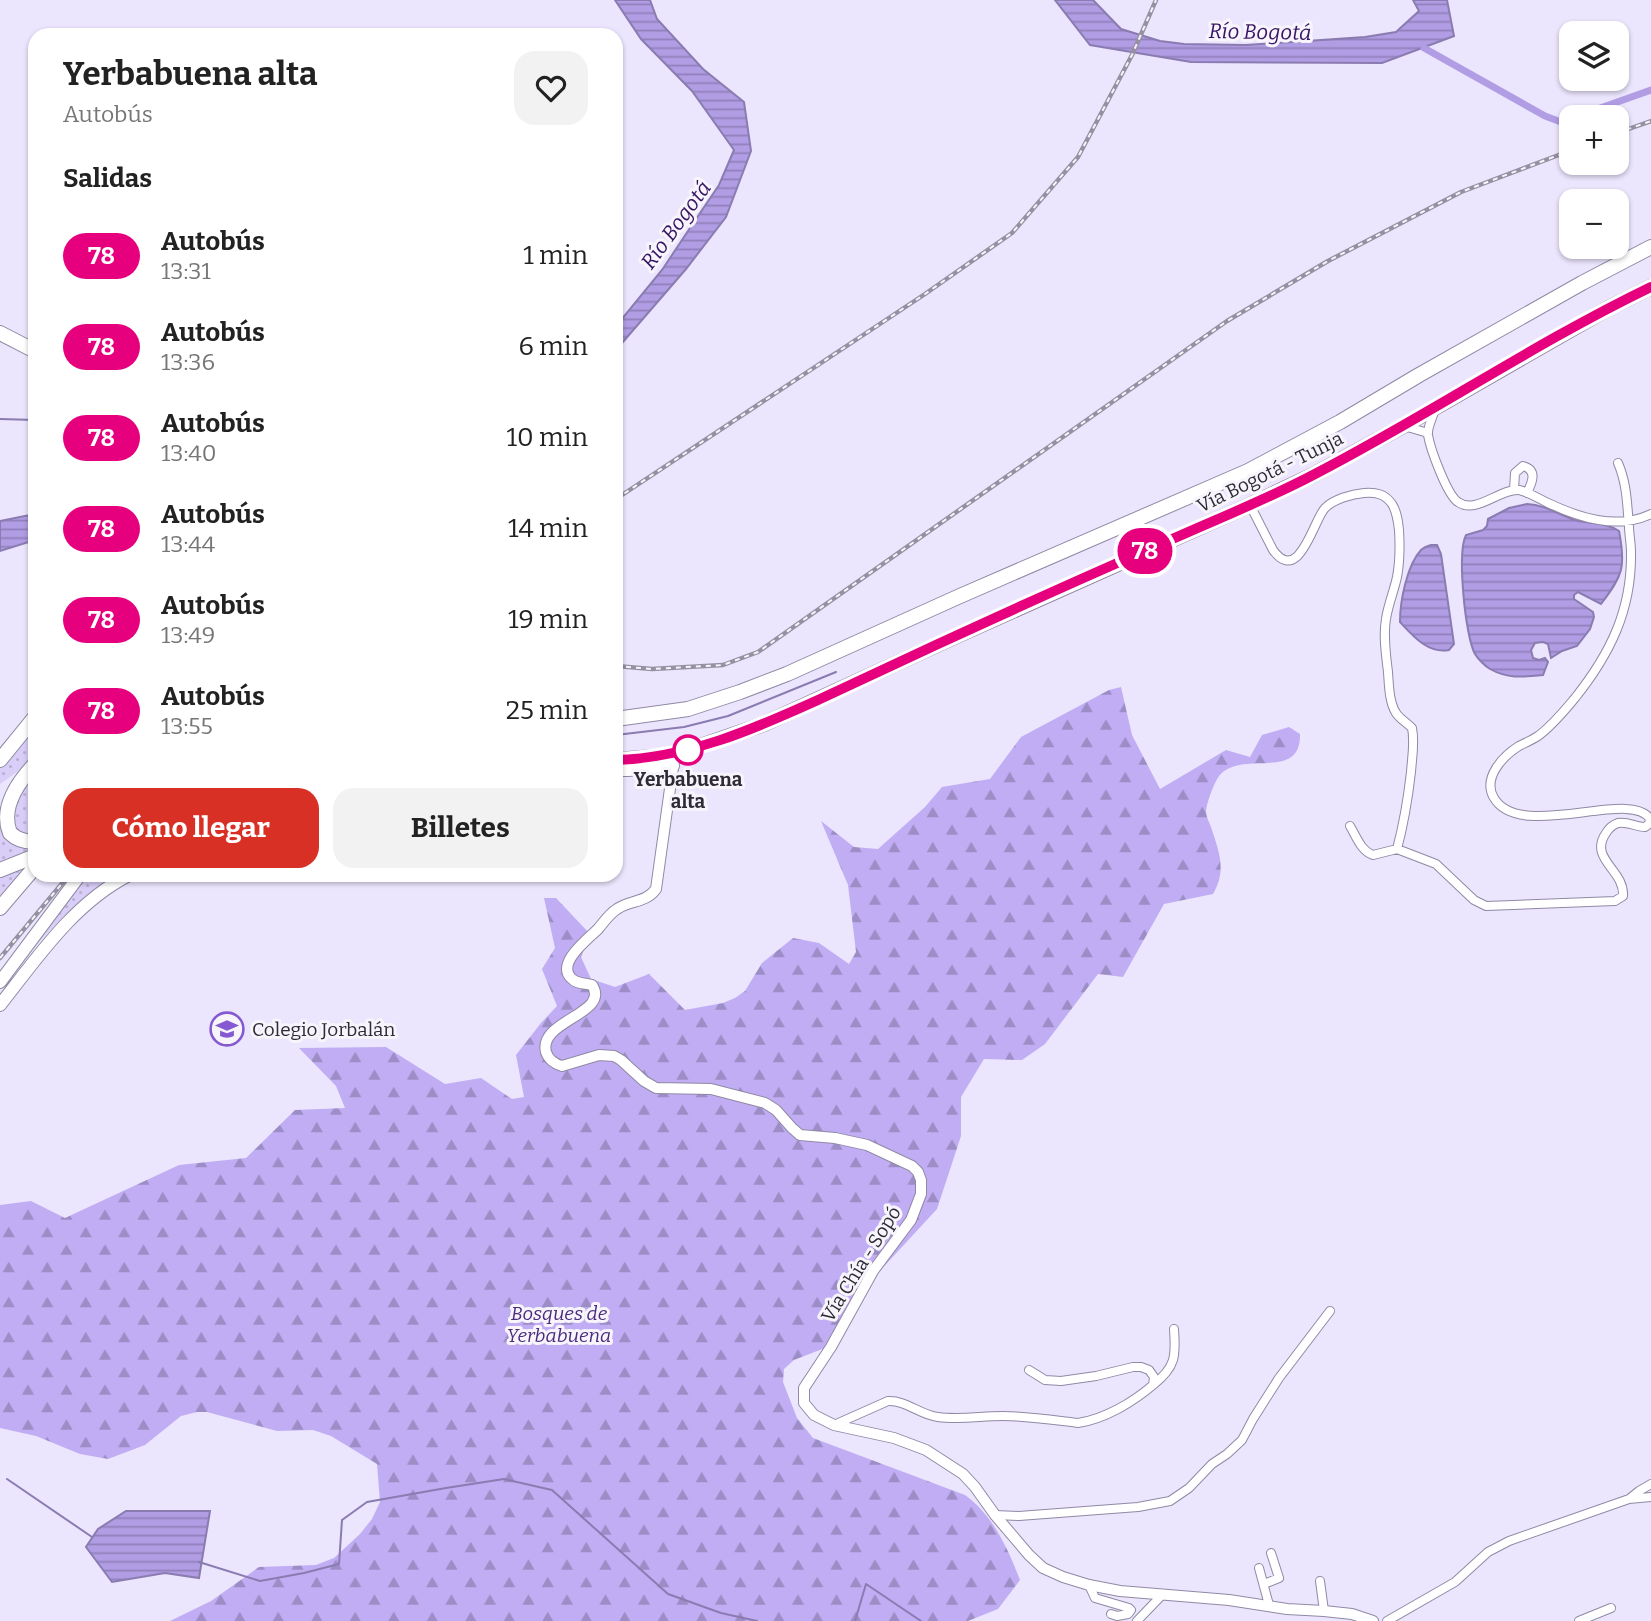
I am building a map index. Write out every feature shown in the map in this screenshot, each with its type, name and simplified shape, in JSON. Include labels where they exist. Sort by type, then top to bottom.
[{"type":"highway","name":"Vía Bogotá - Tunja","points":[[623,720],[704,704],[787,674],[1248,471],[1651,247]]},
{"type":"highway","name":"Vía Bogotá - Tunja","points":[[623,759],[653,757],[674,760],[785,715],[1251,505],[1314,475],[1607,309],[1651,287]]},
{"type":"highway","points":[[0,332],[28,347]]},
{"type":"highway","points":[[0,760],[28,726]]},
{"type":"highway","points":[[0,787],[28,769]]},
{"type":"highway","points":[[28,772],[5,798],[1,813],[6,829],[13,836],[28,841]]},
{"type":"highway","points":[[1,869],[28,859]]},
{"type":"highway","points":[[0,908],[28,875]]},
{"type":"main road","points":[[623,770],[674,760]]},
{"type":"main road","points":[[0,982],[75,882]]},
{"type":"main road","points":[[0,1005],[46,947],[77,914],[94,897],[118,882]]},
{"type":"street","points":[[1436,407],[1428,433],[1446,486],[1457,502],[1472,506],[1514,490],[1583,517],[1628,522],[1651,514]]},
{"type":"street","points":[[1403,426],[1428,433]]},
{"type":"street","points":[[1350,826],[1368,854],[1397,849],[1436,864],[1474,900],[1486,906],[1615,901],[1623,896],[1618,876],[1603,856],[1603,837],[1609,827],[1623,822],[1645,827],[1650,819],[1647,814],[1625,809],[1555,816],[1512,812],[1501,806],[1493,797],[1491,786],[1493,773],[1500,762],[1544,731],[1568,707],[1601,664],[1613,642],[1620,622],[1632,551],[1628,497],[1618,463]]},
{"type":"street","points":[[1514,490],[1515,473],[1523,466],[1532,471],[1533,475],[1527,493]]},
{"type":"street","points":[[1251,505],[1273,550],[1284,559],[1292,559],[1306,547],[1318,518],[1334,501],[1362,493],[1375,493],[1391,502],[1395,510],[1400,545],[1396,579],[1385,621],[1385,648],[1392,702],[1396,714],[1412,727],[1414,745],[1403,828],[1397,849]]},
{"type":"street","name":"Vía Chía - Sopó","points":[[674,760],[656,889],[648,897],[620,906],[574,954],[567,969],[570,977],[577,982],[592,985],[595,996],[588,1007],[557,1027],[548,1037],[546,1051],[557,1065],[562,1066],[599,1055],[614,1056],[643,1081],[656,1088],[711,1090],[765,1103],[776,1110],[800,1135],[835,1138],[867,1145],[912,1166],[918,1172],[921,1194],[911,1220],[873,1271],[831,1347],[804,1388],[804,1403],[814,1415],[834,1425],[894,1437],[926,1451],[963,1474],[1029,1555],[1043,1568],[1089,1585],[1120,1591],[1352,1614],[1373,1621]]},
{"type":"street","points":[[995,1515],[1019,1516],[1138,1507],[1170,1501],[1189,1488],[1212,1464],[1242,1440],[1279,1378],[1330,1311]]},
{"type":"street","points":[[834,1425],[888,1401],[897,1401],[926,1415],[938,1417],[1008,1416],[1078,1423],[1089,1421],[1139,1395],[1170,1370],[1175,1349],[1174,1329]]},
{"type":"street","points":[[1029,1370],[1045,1380],[1061,1381],[1141,1367],[1149,1370],[1154,1377],[1153,1385]]},
{"type":"street","points":[[1629,1500],[1651,1484]]},
{"type":"street","points":[[1387,1621],[1455,1582],[1488,1552],[1509,1541],[1629,1500],[1651,1497]]},
{"type":"street","points":[[1264,1584],[1279,1578],[1271,1553]]},
{"type":"street","points":[[1259,1568],[1269,1605]]},
{"type":"street","points":[[1320,1581],[1324,1611]]},
{"type":"street","points":[[1089,1585],[1095,1598],[1131,1610],[1128,1614],[1111,1614]]},
{"type":"street","points":[[1137,1621],[1163,1594]]},
{"type":"street","points":[[1579,1621],[1611,1608]]},
{"type":"shaded area","points":[[615,0],[650,0],[657,19],[703,69],[744,102],[751,151],[726,217],[686,269],[623,342],[623,317],[662,270],[719,185],[734,150],[692,91],[641,39]]},
{"type":"shaded area","points":[[1055,0],[1093,0],[1121,29],[1160,41],[1246,45],[1365,37],[1396,32],[1419,11],[1413,0],[1447,0],[1454,36],[1382,63],[1191,62],[1090,45]]},
{"type":"shaded area","points":[[1527,504],[1619,531],[1622,562],[1618,578],[1601,604],[1578,592],[1574,595],[1574,599],[1593,612],[1594,617],[1590,629],[1577,646],[1551,658],[1548,644],[1535,643],[1531,650],[1533,658],[1545,658],[1548,662],[1543,675],[1516,676],[1490,669],[1475,654],[1465,613],[1462,558],[1466,535],[1483,530],[1488,519],[1509,508]]},
{"type":"shaded area","points":[[28,515],[28,542],[0,551],[0,521]]},
{"type":"shaded area","points":[[1437,545],[1441,554],[1454,644],[1449,650],[1441,651],[1428,647],[1400,622],[1408,574],[1421,550]]},
{"type":"shaded area","points":[[28,734],[28,764],[0,784],[0,768]]},
{"type":"shaded area","points":[[28,780],[28,835],[13,830],[13,792]]},
{"type":"shaded area","points":[[0,829],[15,844],[28,848],[28,866],[0,898]]},
{"type":"shaded area","points":[[81,882],[104,882],[76,904],[19,963]]},
{"type":"shaded area","points":[[126,1511],[210,1511],[199,1578],[165,1573],[112,1582],[86,1547],[98,1529]]},
{"type":"green space","name":"Bosques de Yerbabuena","points":[[1121,687],[1132,735],[1160,789],[1226,750],[1250,757],[1262,735],[1289,727],[1300,734],[1298,749],[1291,757],[1281,761],[1229,768],[1217,779],[1206,811],[1217,845],[1221,869],[1213,894],[1164,904],[1123,977],[1098,974],[1045,1044],[1022,1060],[984,1059],[961,1097],[961,1136],[937,1209],[852,1301],[830,1346],[794,1360],[784,1369],[783,1382],[797,1418],[813,1438],[965,1495],[984,1512],[1005,1545],[1020,1580],[998,1609],[968,1621],[170,1621],[211,1601],[259,1567],[316,1565],[334,1558],[360,1534],[372,1519],[380,1502],[377,1464],[331,1436],[313,1430],[277,1431],[207,1412],[181,1416],[145,1445],[108,1459],[80,1454],[36,1436],[0,1428],[0,1205],[31,1201],[65,1218],[179,1165],[246,1158],[295,1110],[345,1108],[336,1086],[299,1048],[386,1047],[445,1084],[481,1078],[512,1099],[524,1097],[516,1055],[557,1006],[542,969],[555,948],[544,898],[556,898],[590,934],[581,957],[591,979],[615,987],[649,974],[685,1010],[735,998],[745,991],[762,963],[793,938],[819,943],[849,964],[856,952],[848,885],[821,821],[854,847],[878,849],[925,807],[942,787],[990,779],[1021,737],[1109,690]]},
{"type":"waterway","points":[[1424,48],[1559,121]]},
{"type":"waterway","points":[[1609,105],[1651,90]]},
{"type":"waterway","points":[[0,419],[28,420]]},
{"type":"waterway","points":[[623,734],[684,727],[728,716],[836,672]]},
{"type":"waterway","points":[[7,1479],[92,1537]]},
{"type":"waterway","points":[[199,1562],[260,1581],[339,1564],[342,1520],[367,1502],[504,1479],[552,1490],[668,1594],[721,1613],[757,1621]]},
{"type":"waterway","points":[[855,1621],[866,1584],[921,1621]]},
{"type":"railway","points":[[623,494],[925,294],[1012,233],[1078,157],[1132,55],[1156,0]]},
{"type":"railway","points":[[1629,129],[1651,121]]},
{"type":"railway","points":[[623,667],[652,669],[723,665],[758,652],[1227,321],[1328,261],[1461,192],[1559,155]]},
{"type":"railway","points":[[0,958],[63,882]]},
{"type":"bus line","name":"78","points":[[623,759],[689,750],[764,724],[1251,505],[1314,475],[1607,309],[1651,287]]},
{"type":"place","name":"Yerbabuena alta","points":[[688,750]]},
{"type":"place","name":"Colegio Jorbalán","points":[[227,1029]]},
{"type":"water label","name":"Río Bogotá","points":[[1260,32]]},
{"type":"water label","name":"Río Bogotá","points":[[676,225]]}]
